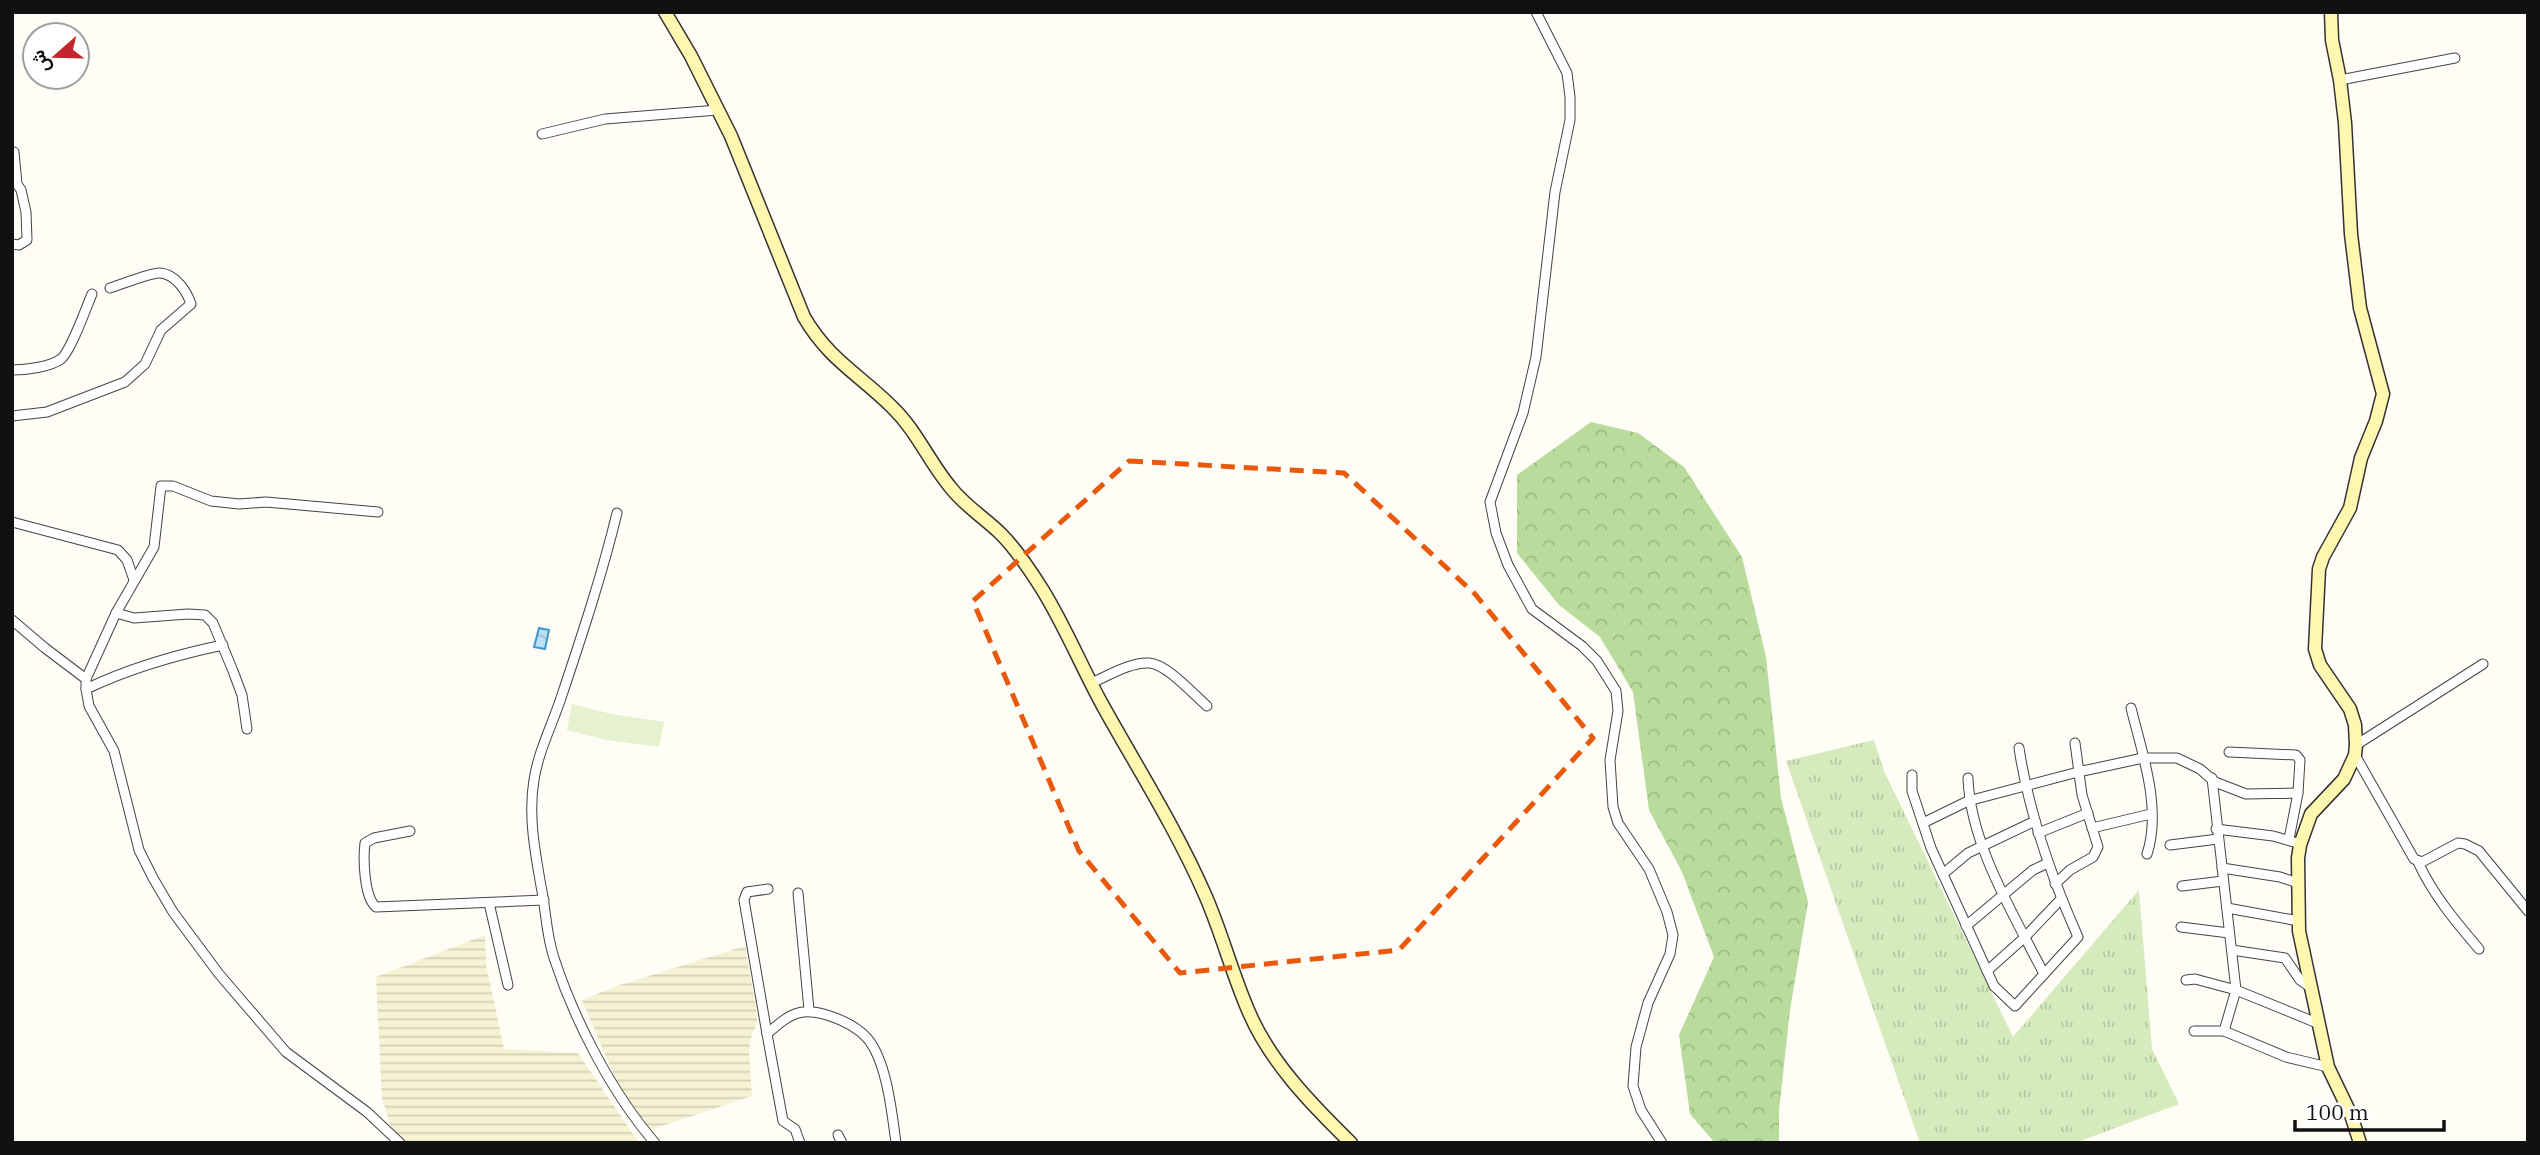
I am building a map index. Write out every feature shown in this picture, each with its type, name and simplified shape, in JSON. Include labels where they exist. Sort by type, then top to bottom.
[{"type":"street","points":[[665,12],[718,110],[759,201],[804,317],[814,335],[839,363],[891,405],[905,420],[949,486],[1001,534],[1043,591],[1091,683],[1165,813],[1206,897],[1248,1011],[1260,1034],[1293,1080],[1351,1143]]},
{"type":"street","points":[[1536,12],[1567,73],[1570,120],[1553,204],[1536,357],[1522,413],[1490,502],[1496,534],[1504,555],[1532,608],[1590,653],[1616,691],[1618,711],[1609,760],[1613,807],[1623,832],[1649,869],[1667,912],[1673,935],[1670,954],[1648,1003],[1636,1047],[1633,1086],[1641,1110],[1662,1143]]},
{"type":"street","points":[[2295,842],[2311,814],[2344,779],[2356,750],[2355,725],[2350,709],[2320,665],[2315,649],[2319,569],[2350,508],[2359,465],[2383,394],[2365,331],[2356,281],[2340,80],[2332,40],[2331,12]]},
{"type":"street","points":[[2340,80],[2455,58]]},
{"type":"street","points":[[542,134],[605,119],[718,110]]},
{"type":"street","points":[[12,152],[28,230],[27,240],[12,244]]},
{"type":"street","points":[[12,416],[47,412],[125,382],[145,364],[161,330],[191,304],[188,293],[174,278],[160,273],[110,288]]},
{"type":"street","points":[[12,370],[60,360],[67,351],[92,294]]},
{"type":"street","points":[[378,512],[266,502],[239,504],[211,501],[173,486],[161,486],[154,547],[116,613],[86,679],[86,689],[89,706],[114,751],[139,850],[153,878],[192,939],[286,1052],[367,1112],[398,1142]]},
{"type":"street","points":[[617,513],[578,647],[534,780],[532,820],[546,925],[554,958],[569,996],[613,1084],[638,1123],[655,1143]]},
{"type":"street","points":[[12,522],[118,550],[127,560],[134,580]]},
{"type":"street","points":[[116,613],[134,618],[205,615],[213,623],[242,695],[247,729]]},
{"type":"street","points":[[12,620],[86,679]]},
{"type":"street","points":[[86,689],[132,669],[173,656],[223,645]]},
{"type":"street","points":[[1091,683],[1138,664],[1148,663],[1167,671],[1207,706]]},
{"type":"street","points":[[2356,750],[2421,701],[2483,664]]},
{"type":"street","points":[[2131,708],[2143,758],[2151,814],[2147,854]]},
{"type":"street","points":[[2055,884],[2070,870],[2093,857],[2098,847],[2078,772],[2075,743]]},
{"type":"street","points":[[1912,775],[1912,790],[1923,823],[1966,926],[1994,986],[2015,1006],[2078,937],[2055,884],[2038,833],[2025,788],[2019,748]]},
{"type":"street","points":[[2356,750],[2411,856],[2418,862],[2428,883],[2452,918],[2479,949]]},
{"type":"street","points":[[2229,752],[2296,755],[2300,760],[2295,842],[2299,921],[2317,1023],[2328,1067],[2351,1115],[2360,1143]]},
{"type":"street","points":[[1923,823],[1968,801],[2143,758],[2177,758],[2190,762],[2221,785],[2246,794],[2298,793]]},
{"type":"street","points":[[1968,778],[1968,801],[1982,846],[2044,974]]},
{"type":"street","points":[[2212,778],[2236,990],[2224,1031]]},
{"type":"street","points":[[2038,833],[2088,813]]},
{"type":"street","points":[[2092,828],[2151,814]]},
{"type":"street","points":[[1943,874],[1968,853],[2035,821]]},
{"type":"street","points":[[410,831],[374,838],[365,843],[370,902],[376,907],[405,908],[544,900]]},
{"type":"street","points":[[2170,845],[2217,834],[2295,842]]},
{"type":"street","points":[[2418,862],[2458,844],[2465,844],[2479,851],[2528,911]]},
{"type":"street","points":[[1966,926],[2033,870],[2048,863]]},
{"type":"street","points":[[2222,868],[2280,877],[2298,883]]},
{"type":"street","points":[[2182,886],[2223,881]]},
{"type":"street","points":[[768,889],[747,892],[744,900],[783,1121],[795,1129],[800,1143]]},
{"type":"street","points":[[798,893],[808,1010]]},
{"type":"street","points":[[1987,971],[2025,937],[2061,899]]},
{"type":"street","points":[[489,903],[508,985]]},
{"type":"street","points":[[2227,908],[2299,921]]},
{"type":"street","points":[[2181,927],[2229,933]]},
{"type":"street","points":[[2232,950],[2284,958],[2300,980],[2311,987]]},
{"type":"street","points":[[2186,980],[2194,979],[2236,990],[2317,1023]]},
{"type":"street","points":[[767,1034],[787,1016],[808,1010],[834,1017],[867,1039],[878,1057],[896,1143]]},
{"type":"street","points":[[2194,1031],[2224,1031],[2286,1057],[2328,1067]]},
{"type":"highlighted area","points":[[1129,461],[1344,473],[1475,594],[1593,738],[1399,950],[1180,973],[1079,851],[973,601]]},
{"type":"shaded area","points":[[485,935],[486,964],[504,1049],[578,1053],[639,1143],[406,1143],[392,1128],[382,1099],[376,977]]},
{"type":"shaded area","points":[[745,946],[757,1023],[750,1040],[749,1054],[752,1096],[650,1130],[619,1087],[582,1000],[617,986]]},
{"type":"green space","points":[[1591,422],[1638,433],[1684,467],[1742,557],[1766,657],[1781,798],[1808,902],[1790,1010],[1779,1111],[1779,1143],[1715,1143],[1690,1114],[1679,1035],[1714,957],[1682,872],[1649,810],[1633,692],[1600,637],[1559,605],[1517,553],[1517,475]]},
{"type":"green space","points":[[572,704],[612,714],[664,722],[659,747],[607,740],[567,730]]},
{"type":"green space","points":[[1874,740],[1884,771],[2013,1037],[2139,890],[2152,1049],[2179,1104],[2075,1143],[1920,1143],[1786,761]]},
{"type":"water","points":[[539,628],[549,630],[545,649],[534,647]]}]
